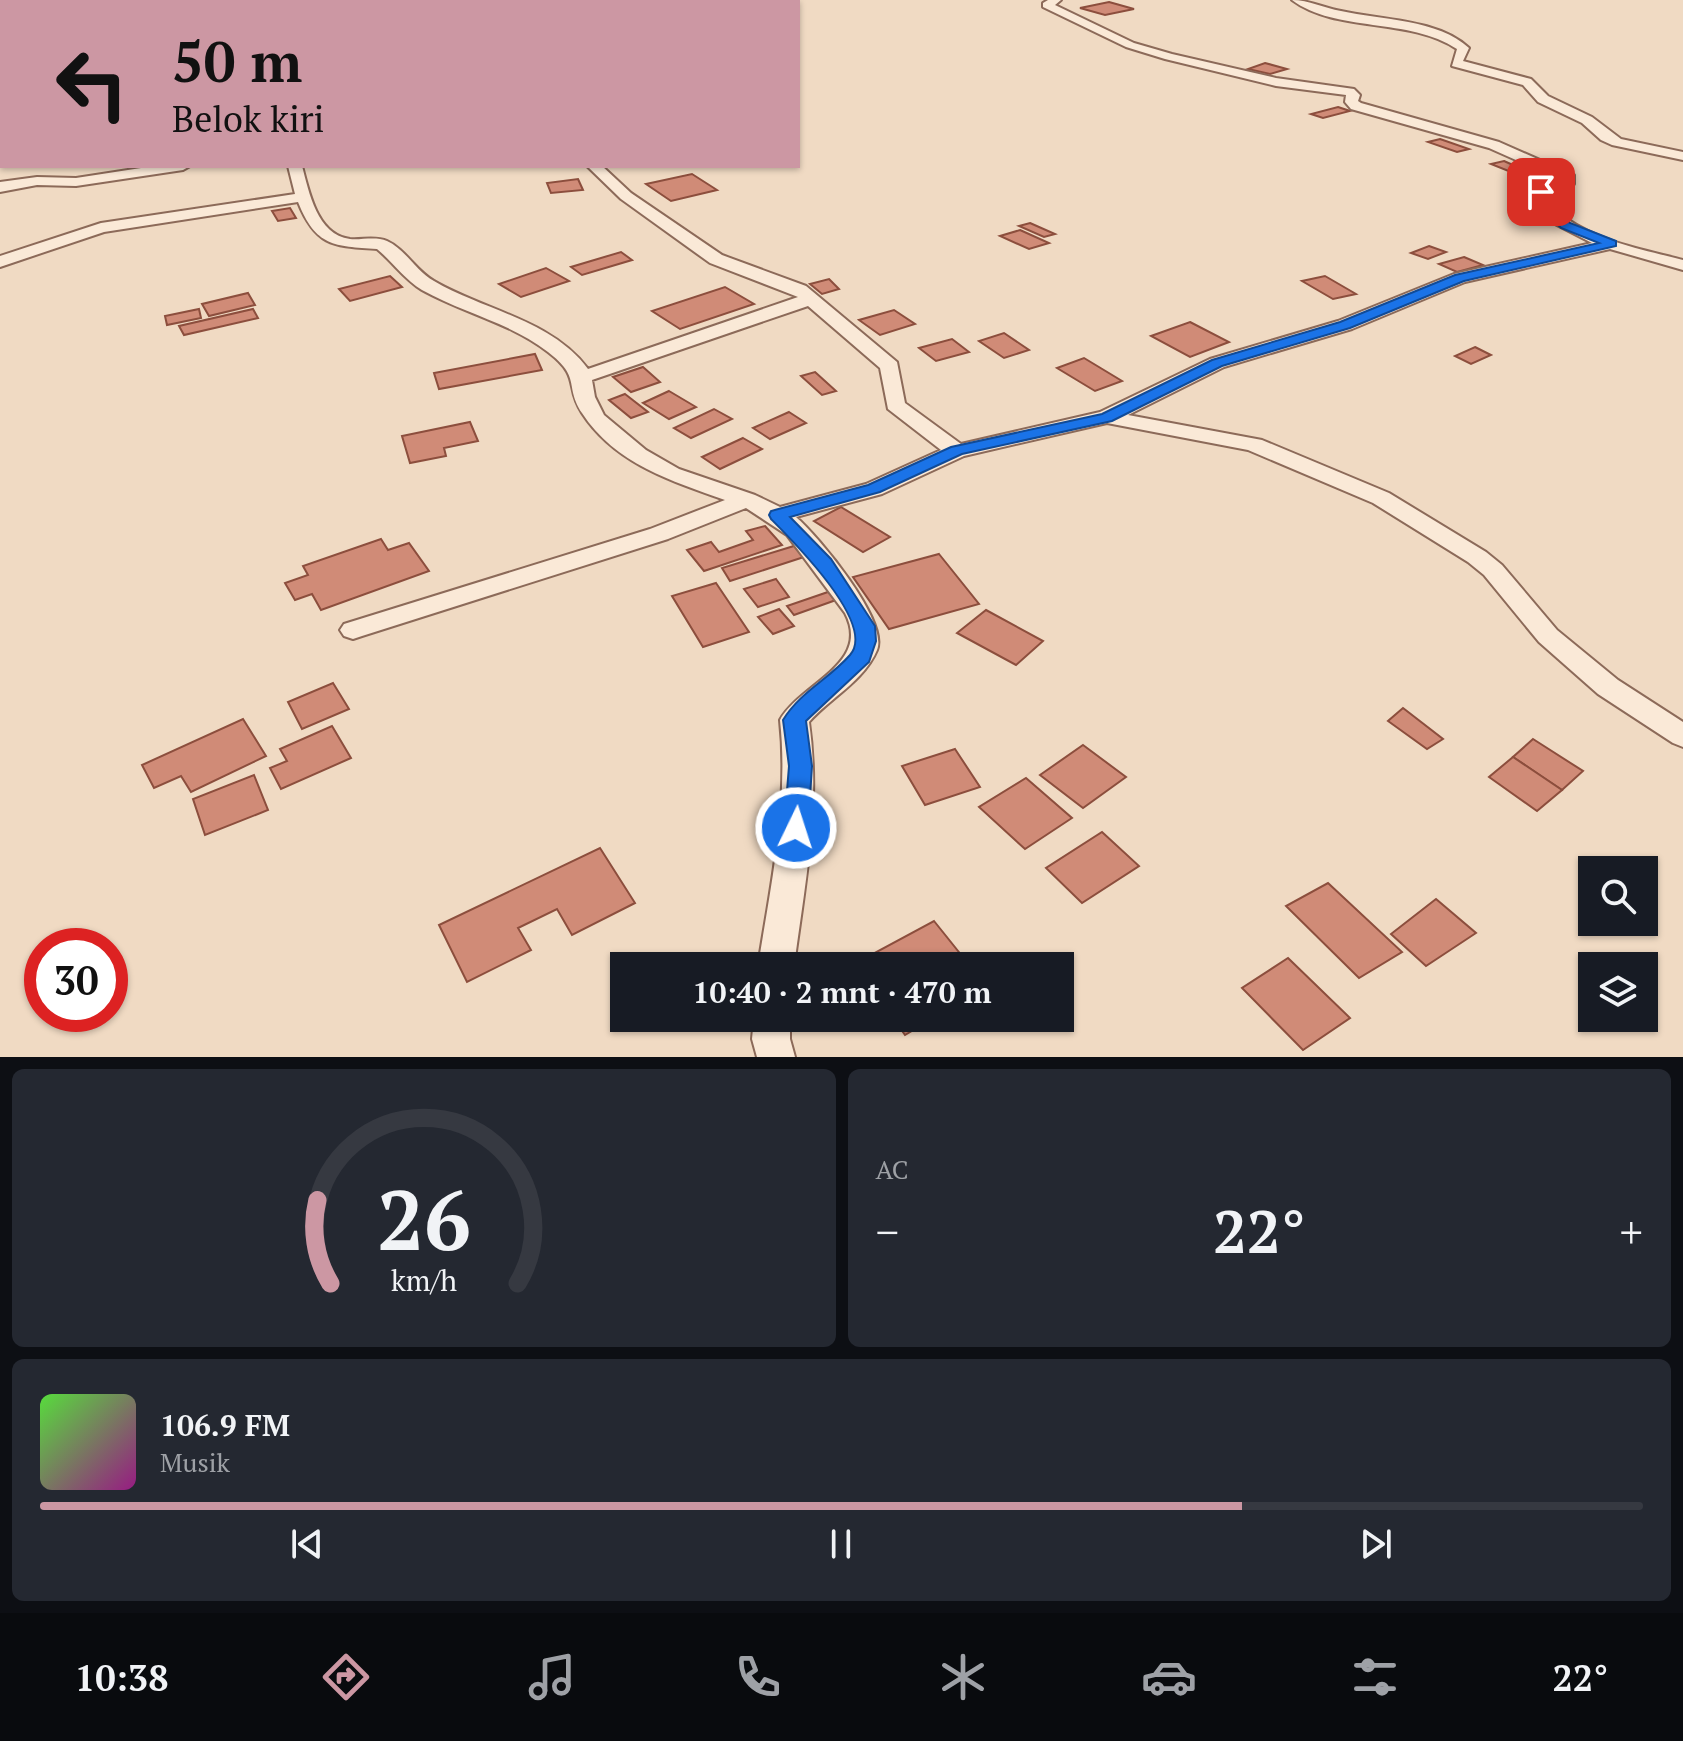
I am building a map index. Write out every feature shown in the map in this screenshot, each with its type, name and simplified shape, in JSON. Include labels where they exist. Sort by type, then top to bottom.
[{"type":"street","points":[[1056,0],[1047,5],[1147,51],[1276,82],[1350,92],[1354,95],[1351,102],[1356,106],[1513,153],[1569,178],[1569,181],[1537,189],[1563,206],[1559,220],[1566,225],[1612,244],[1683,265]]},
{"type":"street","points":[[1297,0],[1354,18],[1448,38],[1463,48],[1456,63],[1527,82],[1543,99],[1587,120],[1606,137],[1617,142],[1683,156]]},
{"type":"street","points":[[0,187],[37,181],[76,182],[170,168]]},
{"type":"street","points":[[296,168],[303,197],[323,233],[342,242],[382,245],[407,271],[427,285],[537,335],[555,347],[584,376],[587,405],[603,426],[641,458],[677,477],[747,500],[778,515],[824,563],[865,626],[866,641],[861,657],[805,706],[794,720],[800,766],[796,828],[778,952]]},
{"type":"street","points":[[596,168],[626,196],[716,259],[784,283],[811,299],[890,366],[895,405],[957,451]]},
{"type":"street","points":[[0,262],[101,228],[303,197]]},
{"type":"street","points":[[778,515],[874,489],[957,451],[1107,417],[1217,363],[1345,325],[1460,278],[1612,244]]},
{"type":"street","points":[[584,376],[811,299]]},
{"type":"street","points":[[1107,417],[1254,445],[1381,498],[1477,557],[1493,570],[1548,636],[1608,687],[1683,736]]},
{"type":"street","points":[[353,630],[659,534],[747,500]]},
{"type":"street","points":[[771,1032],[776,1057]]},
{"type":"building","points":[[1109,2],[1134,9],[1105,15],[1080,8]]},
{"type":"building","points":[[1265,63],[1287,69],[1270,74],[1248,69]]},
{"type":"building","points":[[1338,107],[1350,111],[1323,118],[1311,114]]},
{"type":"building","points":[[1440,139],[1469,149],[1457,152],[1428,142]]},
{"type":"building","points":[[1504,161],[1533,174],[1521,176],[1491,164]]},
{"type":"building","points":[[692,174],[717,190],[671,201],[646,184]]},
{"type":"building","points":[[578,179],[583,190],[551,193],[547,183]]},
{"type":"building","points":[[290,208],[296,218],[278,221],[272,211]]},
{"type":"building","points":[[1030,223],[1055,234],[1044,237],[1019,226]]},
{"type":"building","points":[[1020,230],[1049,243],[1029,249],[1000,236]]},
{"type":"building","points":[[1429,246],[1446,252],[1428,259],[1411,253]]},
{"type":"building","points":[[621,252],[632,260],[582,275],[571,267]]},
{"type":"building","points":[[1464,257],[1483,265],[1457,272],[1439,264]]},
{"type":"building","points":[[546,268],[569,281],[521,297],[499,284]]},
{"type":"building","points":[[390,276],[402,287],[350,301],[339,289]]},
{"type":"building","points":[[1325,276],[1356,294],[1333,299],[1302,281]]},
{"type":"building","points":[[829,279],[839,289],[822,294],[810,284]]},
{"type":"building","points":[[725,287],[754,304],[680,329],[652,311]]},
{"type":"building","points":[[248,293],[255,305],[209,316],[202,304]]},
{"type":"building","points":[[199,309],[201,318],[167,325],[165,316]]},
{"type":"building","points":[[253,309],[258,318],[184,335],[179,326]]},
{"type":"building","points":[[894,310],[915,324],[880,335],[859,320]]},
{"type":"building","points":[[1190,322],[1229,342],[1190,357],[1151,336]]},
{"type":"building","points":[[1004,333],[1029,350],[1004,358],[979,341]]},
{"type":"building","points":[[952,339],[969,352],[936,361],[919,348]]},
{"type":"building","points":[[1475,347],[1491,355],[1471,364],[1455,356]]},
{"type":"building","points":[[535,354],[542,370],[439,389],[434,373]]},
{"type":"building","points":[[1084,358],[1122,381],[1095,391],[1057,368]]},
{"type":"building","points":[[643,367],[660,382],[631,392],[613,377]]},
{"type":"building","points":[[815,372],[836,391],[822,395],[801,376]]},
{"type":"building","points":[[669,391],[696,407],[669,419],[643,403]]},
{"type":"building","points":[[625,394],[648,412],[631,418],[609,400]]},
{"type":"building","points":[[714,409],[732,419],[691,438],[674,428]]},
{"type":"building","points":[[789,412],[806,423],[770,439],[753,428]]},
{"type":"building","points":[[470,422],[478,441],[444,448],[446,456],[410,463],[402,436]]},
{"type":"building","points":[[743,438],[762,449],[720,469],[702,457]]},
{"type":"building","points":[[841,507],[890,537],[863,552],[814,521]]},
{"type":"building","points":[[765,526],[782,545],[704,571],[687,550],[711,542],[719,552],[753,540],[746,531]]},
{"type":"building","points":[[381,539],[388,550],[409,543],[429,571],[321,610],[312,594],[295,600],[285,583],[308,575],[303,566]]},
{"type":"building","points":[[794,546],[804,557],[730,581],[722,568]]},
{"type":"building","points":[[939,554],[979,604],[889,629],[853,577]]},
{"type":"building","points":[[776,579],[789,597],[758,607],[744,589]]},
{"type":"building","points":[[716,583],[749,632],[703,647],[672,596]]},
{"type":"building","points":[[828,592],[836,600],[794,615],[787,606]]},
{"type":"building","points":[[779,609],[794,626],[773,634],[758,617]]},
{"type":"building","points":[[986,610],[1043,641],[1016,665],[957,633]]},
{"type":"building","points":[[333,683],[349,709],[302,729],[288,702]]},
{"type":"building","points":[[1403,708],[1443,739],[1427,749],[1388,721]]},
{"type":"building","points":[[243,719],[266,756],[191,792],[181,776],[154,788],[142,765]]},
{"type":"building","points":[[332,726],[351,758],[281,789],[270,768],[287,761],[280,749]]},
{"type":"building","points":[[1533,739],[1583,771],[1562,790],[1513,757]]},
{"type":"building","points":[[1083,745],[1126,777],[1083,808],[1040,775]]},
{"type":"building","points":[[955,749],[980,787],[925,805],[902,766]]},
{"type":"building","points":[[1513,757],[1562,790],[1537,811],[1489,777]]},
{"type":"building","points":[[254,775],[268,810],[205,835],[193,799]]},
{"type":"building","points":[[1026,778],[1072,818],[1025,849],[979,807]]},
{"type":"building","points":[[1102,832],[1139,866],[1082,903],[1046,868]]},
{"type":"building","points":[[600,848],[635,903],[572,935],[557,909],[518,928],[531,950],[467,982],[439,925]]},
{"type":"building","points":[[1328,883],[1402,952],[1359,978],[1286,906]]},
{"type":"building","points":[[1436,899],[1476,933],[1426,966],[1391,934]]},
{"type":"building","points":[[934,921],[959,952],[876,952]]},
{"type":"building","points":[[1288,958],[1350,1018],[1303,1050],[1242,988]]},
{"type":"route","points":[[796,828],[800,766],[794,720],[805,706],[861,657],[866,641],[865,626],[824,563],[778,515],[874,489],[957,451],[1107,417],[1217,363],[1345,325],[1460,278],[1612,244],[1559,220],[1563,206],[1541,192]]}]
